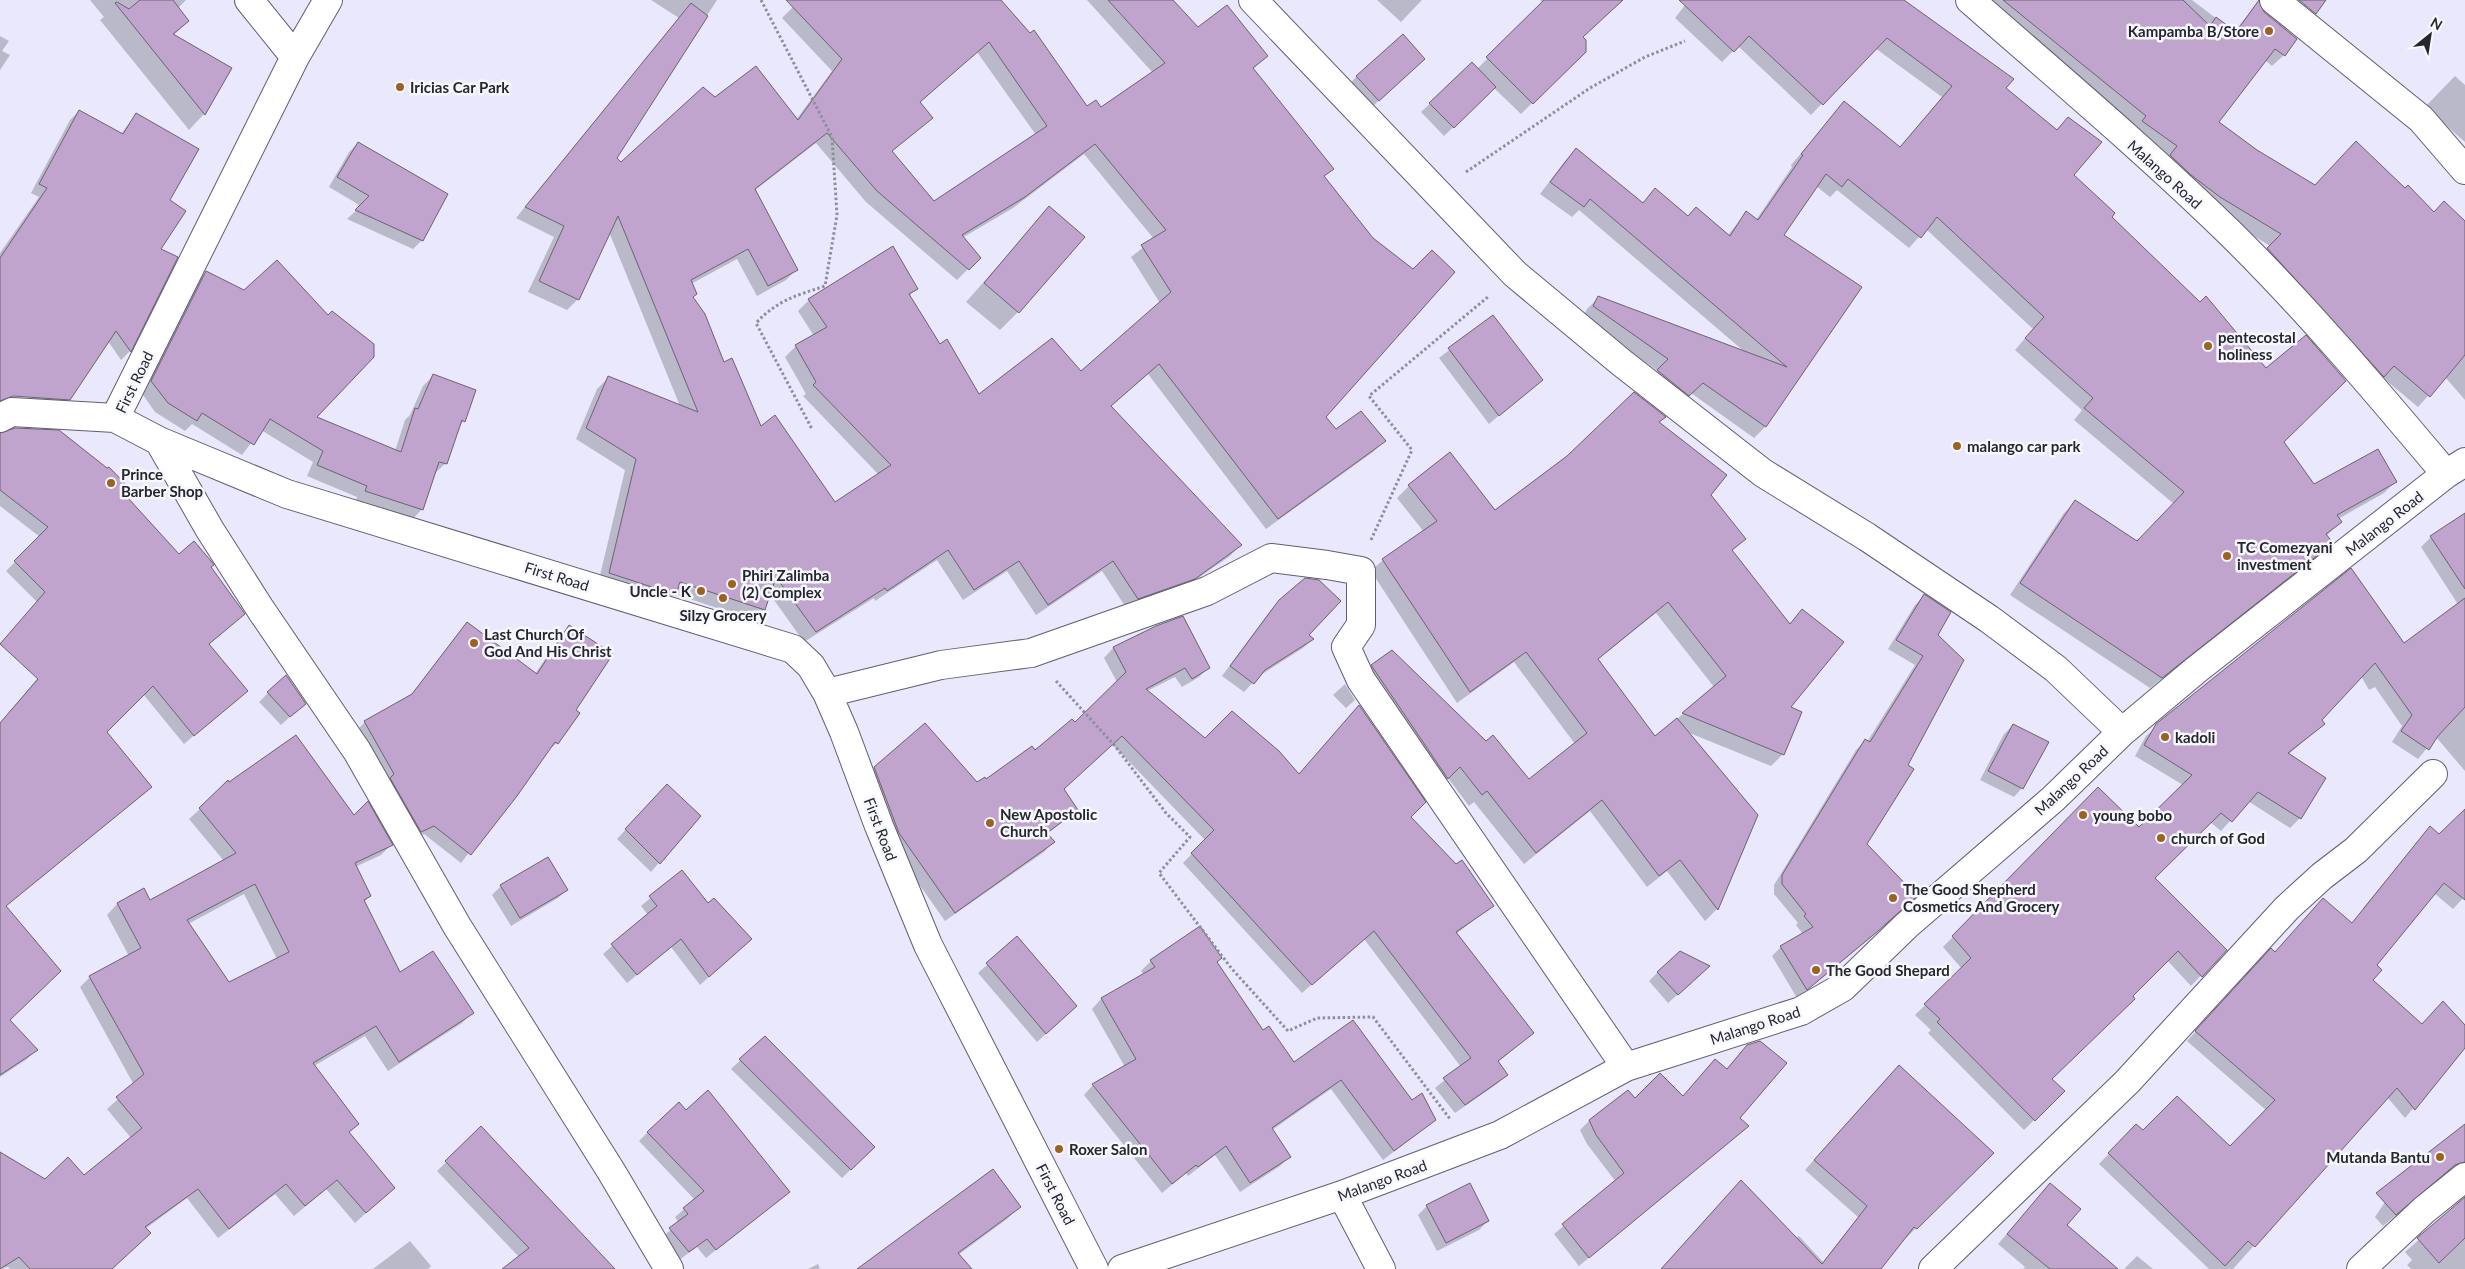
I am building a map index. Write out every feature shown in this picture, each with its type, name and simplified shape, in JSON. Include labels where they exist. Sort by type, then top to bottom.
[{"type":"street","points":[[249,0],[295,57]]},
{"type":"street","name":"First Road","points":[[328,0],[295,57],[116,418],[159,441],[287,494],[793,649],[811,666],[827,693],[928,945],[1094,1269]]},
{"type":"street","points":[[1253,0],[1515,274],[1622,363],[1763,473],[1867,537],[1989,619],[2056,669],[2122,732]]},
{"type":"street","name":"Malango Road","points":[[1122,1269],[1342,1195],[1500,1135],[1626,1067],[1801,1011],[1843,987],[1907,925],[2053,799],[2122,732],[2196,670],[2456,468],[2232,235],[2148,157],[1970,0]]},
{"type":"street","points":[[2274,0],[2422,119],[2465,170]]},
{"type":"street","points":[[4,410],[116,418]]},
{"type":"street","points":[[159,441],[210,530],[261,610],[357,750],[457,926],[612,1171],[669,1269]]},
{"type":"street","points":[[827,693],[941,666],[1031,653],[1207,591],[1271,558],[1327,565],[1361,572],[1361,625],[1346,648],[1362,680],[1626,1067]]},
{"type":"street","points":[[1933,1269],[2126,1082],[2286,908],[2322,876],[2356,850],[2433,774]]},
{"type":"street","points":[[2369,1267],[2424,1210],[2465,1177]]},
{"type":"street","points":[[1342,1195],[1381,1269]]},
{"type":"path","points":[[761,0],[832,137],[837,215],[824,286],[791,297],[772,307],[756,323],[812,429]]},
{"type":"path","points":[[1432,188],[1471,170],[1492,152],[1532,129],[1590,88],[1645,58],[1685,41]]},
{"type":"path","points":[[1361,572],[1374,531],[1412,450],[1370,396],[1515,274]]},
{"type":"path","points":[[1031,653],[1115,746],[1166,813],[1190,837],[1159,873],[1232,970],[1288,1031],[1317,1018],[1373,1017],[1458,1129],[1500,1135]]},
{"type":"building","points":[[140,0],[173,0],[189,21],[173,34],[232,68],[205,115],[115,3],[117,2],[129,9]]},
{"type":"building","points":[[786,0],[1001,0],[1030,33],[1034,30],[1087,106],[1096,100],[1101,107],[1165,63],[1108,0],[1173,0],[1198,27],[1227,5],[1268,56],[1253,68],[1334,169],[1324,176],[1373,238],[1413,269],[1432,250],[1455,272],[1326,417],[1336,429],[1361,411],[1386,441],[1278,519],[1159,364],[1111,406],[1242,545],[1195,579],[1138,599],[1113,561],[1048,605],[1019,561],[974,590],[948,550],[887,591],[885,588],[816,632],[776,577],[765,610],[680,582],[676,595],[609,573],[636,459],[586,428],[608,376],[698,412],[618,216],[579,300],[539,281],[564,226],[525,207],[691,3],[708,16],[617,158],[621,162],[703,87],[715,97],[756,66],[798,120],[842,59]],"holes":[[[989,42],[1047,126],[934,201],[892,151],[933,118],[920,102]],[[827,133],[877,191],[969,270],[981,258],[962,235],[1025,197],[1095,144],[1166,230],[1141,245],[1171,292],[1081,371],[1052,338],[979,394],[947,339],[940,344],[909,294],[918,289],[893,246],[808,299],[827,327],[795,345],[816,382],[813,385],[891,465],[835,502],[775,415],[761,426],[732,358],[724,362],[705,314],[693,297],[697,294],[691,280],[748,249],[768,286],[798,270],[755,189]]]},
{"type":"building","points":[[1544,0],[1623,0],[1583,37],[1586,40],[1586,52],[1533,104],[1486,57]]},
{"type":"building","points":[[1679,0],[1904,0],[2014,79],[2006,88],[2057,130],[2068,117],[2102,142],[2074,175],[2115,213],[2112,217],[2200,302],[2206,296],[2266,368],[2306,335],[2346,381],[2284,442],[2314,484],[2378,449],[2397,482],[2337,515],[2342,522],[2326,534],[2333,543],[2162,678],[2020,583],[2075,500],[2137,541],[2184,492],[2084,408],[2093,398],[2025,338],[2044,317],[1937,217],[1921,238],[1848,179],[1842,187],[1826,174],[1784,235],[1862,287],[1766,427],[1703,383],[1689,396],[1657,370],[1668,359],[1593,306],[1598,296],[1787,367],[1590,199],[1584,207],[1550,182],[1576,148],[1643,203],[1655,188],[1688,216],[1696,207],[1730,236],[1746,211],[1758,220],[1803,155],[1801,154],[1844,101],[1900,147],[1952,86],[1887,38],[1823,105],[1749,36],[1734,52]]},
{"type":"building","points":[[2003,0],[2183,0],[2210,26],[2216,17],[2236,32],[2259,0],[2264,12],[2297,39],[2285,56],[2275,49],[2219,122],[2257,150],[2315,185],[2356,141],[2405,188],[2408,185],[2434,212],[2444,201],[2465,221],[2465,355],[2430,397],[2394,366],[2384,377],[2267,248],[2281,234],[2220,197],[2191,175],[2170,155],[2177,146],[2142,121],[2146,116]]},
{"type":"building","points":[[2299,0],[2326,0],[2316,14]]},
{"type":"building","points":[[1403,34],[1425,59],[1379,101],[1356,76]]},
{"type":"building","points":[[1472,62],[1496,87],[1454,128],[1429,103]]},
{"type":"building","points":[[79,110],[123,134],[136,113],[199,149],[170,200],[186,211],[161,249],[178,257],[131,352],[116,331],[70,400],[13,396],[0,401],[0,258],[47,188],[39,184]]},
{"type":"building","points":[[358,142],[448,194],[423,241],[355,210],[369,196],[337,177]]},
{"type":"building","points":[[1049,206],[1085,237],[1019,313],[984,283]]},
{"type":"building","points":[[277,260],[328,315],[332,311],[374,344],[374,357],[317,417],[401,452],[415,408],[418,409],[433,374],[476,390],[465,422],[462,420],[447,464],[439,462],[423,510],[365,491],[367,486],[317,465],[323,451],[270,419],[254,445],[202,413],[197,421],[168,403],[151,381],[206,271],[244,290]]},
{"type":"building","points":[[1493,315],[1543,380],[1499,416],[1448,348]]},
{"type":"building","points":[[1634,392],[1666,417],[1659,422],[1727,475],[1711,495],[1746,539],[1732,550],[1790,624],[1802,609],[1844,642],[1791,707],[1802,712],[1784,755],[1682,713],[1726,676],[1668,602],[1598,659],[1655,736],[1677,718],[1758,815],[1718,910],[1680,860],[1659,876],[1602,800],[1536,853],[1487,791],[1482,795],[1460,767],[1448,779],[1371,665],[1392,650],[1486,741],[1493,735],[1529,779],[1587,733],[1526,652],[1470,692],[1382,559],[1437,521],[1408,485],[1450,452],[1495,510],[1567,456]]},
{"type":"building","points":[[15,428],[59,430],[107,468],[109,467],[134,493],[128,498],[179,554],[194,541],[214,565],[211,567],[245,614],[209,644],[248,691],[194,736],[153,686],[107,732],[152,787],[6,906],[61,971],[10,1020],[38,1050],[0,1075],[0,723],[38,679],[0,644],[45,592],[14,561],[48,527],[0,490],[0,433]]},
{"type":"building","points":[[2465,513],[2465,589],[2430,536]]},
{"type":"building","points":[[2351,568],[2404,643],[2465,598],[2465,707],[2438,736],[2429,750],[2401,731],[2412,715],[2375,663],[2322,720],[2325,724],[2288,753],[2326,778],[2301,819],[2258,792],[2232,822],[2221,813],[2155,878],[2227,950],[2202,977],[2178,951],[2133,996],[2135,999],[2052,1079],[2065,1091],[2035,1121],[1937,1022],[1940,1019],[1924,1004],[1971,958],[1952,936],[2098,787],[2139,827],[2192,775],[2144,745],[2156,724]]},
{"type":"building","points":[[1305,578],[1319,580],[1341,601],[1309,635],[1314,639],[1265,670],[1254,684],[1230,666],[1279,600]]},
{"type":"building","points":[[1924,594],[1951,612],[1938,635],[1964,660],[1908,765],[1914,769],[1867,844],[1917,896],[1807,990],[1780,946],[1813,927],[1804,916],[1806,914],[1782,884],[1782,875],[1865,739],[1870,742],[1923,656],[1896,640]]},
{"type":"building","points":[[1183,616],[1210,668],[1192,679],[1185,668],[1146,689],[1205,738],[1232,711],[1279,751],[1299,774],[1359,705],[1426,802],[1411,817],[1456,864],[1462,860],[1494,906],[1456,932],[1534,1033],[1498,1061],[1508,1075],[1465,1105],[1443,1078],[1471,1058],[1374,931],[1312,985],[1191,853],[1214,830],[1122,736],[1064,789],[1078,810],[1047,833],[1055,842],[955,913],[899,833],[874,767],[925,723],[977,782],[985,777],[986,779],[1032,746],[1035,750],[1072,719],[1075,722],[1126,672],[1113,647],[1156,626]]},
{"type":"building","points":[[467,622],[537,674],[569,625],[613,654],[576,710],[580,713],[558,744],[555,742],[517,796],[471,855],[434,826],[421,832],[390,778],[394,774],[364,721],[412,694]]},
{"type":"building","points":[[286,675],[306,704],[290,717],[267,692]]},
{"type":"building","points":[[2013,724],[2049,742],[2023,789],[1988,771]]},
{"type":"building","points":[[296,735],[354,815],[368,801],[393,845],[355,863],[371,896],[364,900],[400,972],[433,951],[474,1013],[399,1062],[376,1026],[313,1063],[359,1124],[349,1132],[395,1188],[366,1213],[337,1180],[305,1206],[286,1184],[229,1229],[198,1189],[145,1227],[151,1233],[112,1269],[30,1269],[19,1257],[0,1269],[0,1152],[45,1179],[68,1157],[84,1175],[142,1128],[116,1097],[144,1074],[89,976],[141,948],[117,903],[144,888],[150,900],[236,853],[199,808],[228,780],[229,782]],"holes":[[[255,884],[289,952],[229,982],[187,920]]]},
{"type":"building","points":[[667,784],[701,816],[660,864],[625,829]]},
{"type":"building","points":[[2465,809],[2465,900],[2444,883],[2377,965],[2382,970],[2373,980],[2422,1024],[2443,1001],[2465,1025],[2465,1048],[2415,1110],[2397,1088],[2255,1247],[2248,1241],[2225,1266],[2108,1153],[2136,1124],[2143,1130],[2177,1096],[2230,1146],[2275,1100],[2195,1031],[2271,948],[2275,952],[2323,898],[2352,923],[2430,826],[2439,834]]},
{"type":"building","points":[[548,857],[568,890],[520,918],[500,885]]},
{"type":"building","points":[[682,870],[708,903],[714,898],[752,939],[709,977],[681,939],[637,975],[611,944],[657,906],[649,896]]},
{"type":"building","points":[[1200,926],[1222,958],[1217,962],[1263,1030],[1269,1026],[1294,1062],[1353,1020],[1412,1100],[1422,1093],[1436,1120],[1394,1151],[1341,1080],[1272,1128],[1291,1157],[1250,1183],[1226,1146],[1198,1167],[1196,1165],[1172,1184],[1092,1084],[1136,1059],[1101,998],[1155,967],[1150,960]]},
{"type":"building","points":[[1017,936],[1077,1006],[1046,1034],[986,963]]},
{"type":"building","points":[[1680,951],[1710,966],[1678,995],[1657,972]]},
{"type":"building","points":[[765,1036],[875,1147],[851,1170],[739,1059]]},
{"type":"building","points":[[1760,1041],[1787,1063],[1740,1118],[1749,1126],[1589,1258],[1562,1224],[1624,1173],[1596,1135],[1589,1120],[1628,1090],[1635,1098],[1660,1073],[1683,1096],[1715,1059],[1727,1069],[1747,1045]]},
{"type":"building","points":[[1899,1065],[1994,1153],[1917,1229],[1914,1227],[1881,1269],[1661,1269],[1741,1180],[1822,1264],[1867,1206],[1814,1160]]},
{"type":"building","points":[[708,1090],[790,1192],[716,1250],[707,1239],[689,1252],[669,1228],[688,1214],[683,1208],[704,1191],[647,1132],[679,1102],[686,1110]]},
{"type":"building","points":[[2465,1124],[2465,1162],[2455,1165],[2396,1215],[2376,1193]]},
{"type":"building","points":[[481,1126],[615,1269],[502,1269],[529,1248],[445,1161]]},
{"type":"building","points":[[993,1169],[1021,1207],[958,1253],[972,1269],[857,1269]]},
{"type":"building","points":[[1470,1183],[1489,1221],[1446,1243],[1426,1205]]},
{"type":"building","points":[[2050,1183],[2081,1209],[2067,1225],[2118,1269],[2050,1269],[2007,1234]]},
{"type":"building","points":[[2465,1197],[2465,1238],[2439,1263],[2417,1238]]},
{"type":"place","name":"Kampamba B/Store","points":[[2269,31]]},
{"type":"place","name":"Iricias Car Park","points":[[400,87]]},
{"type":"place","name":"pentecostal holiness","points":[[2208,346]]},
{"type":"place","name":"malango car park","points":[[1957,446]]},
{"type":"place","name":"Prince Barber Shop","points":[[111,483]]},
{"type":"place","name":"TC Comezyani investment","points":[[2227,556]]},
{"type":"place","name":"Phiri Zalimba (2) Complex","points":[[732,584]]},
{"type":"place","name":"Uncle - K","points":[[701,591]]},
{"type":"place","name":"Silzy Grocery","points":[[723,598]]},
{"type":"place","name":"Last Church Of God And His Christ","points":[[474,643]]},
{"type":"place","name":"kadoli","points":[[2165,737]]},
{"type":"place","name":"young bobo","points":[[2083,815]]},
{"type":"place","name":"New Apostolic Church","points":[[990,823]]},
{"type":"place","name":"church of God","points":[[2161,838]]},
{"type":"place","name":"The Good Shepherd Cosmetics And Grocery","points":[[1893,898]]},
{"type":"place","name":"The Good Shepard","points":[[1816,970]]},
{"type":"place","name":"Roxer Salon","points":[[1059,1149]]},
{"type":"place","name":"Mutanda Bantu","points":[[2440,1157]]}]
